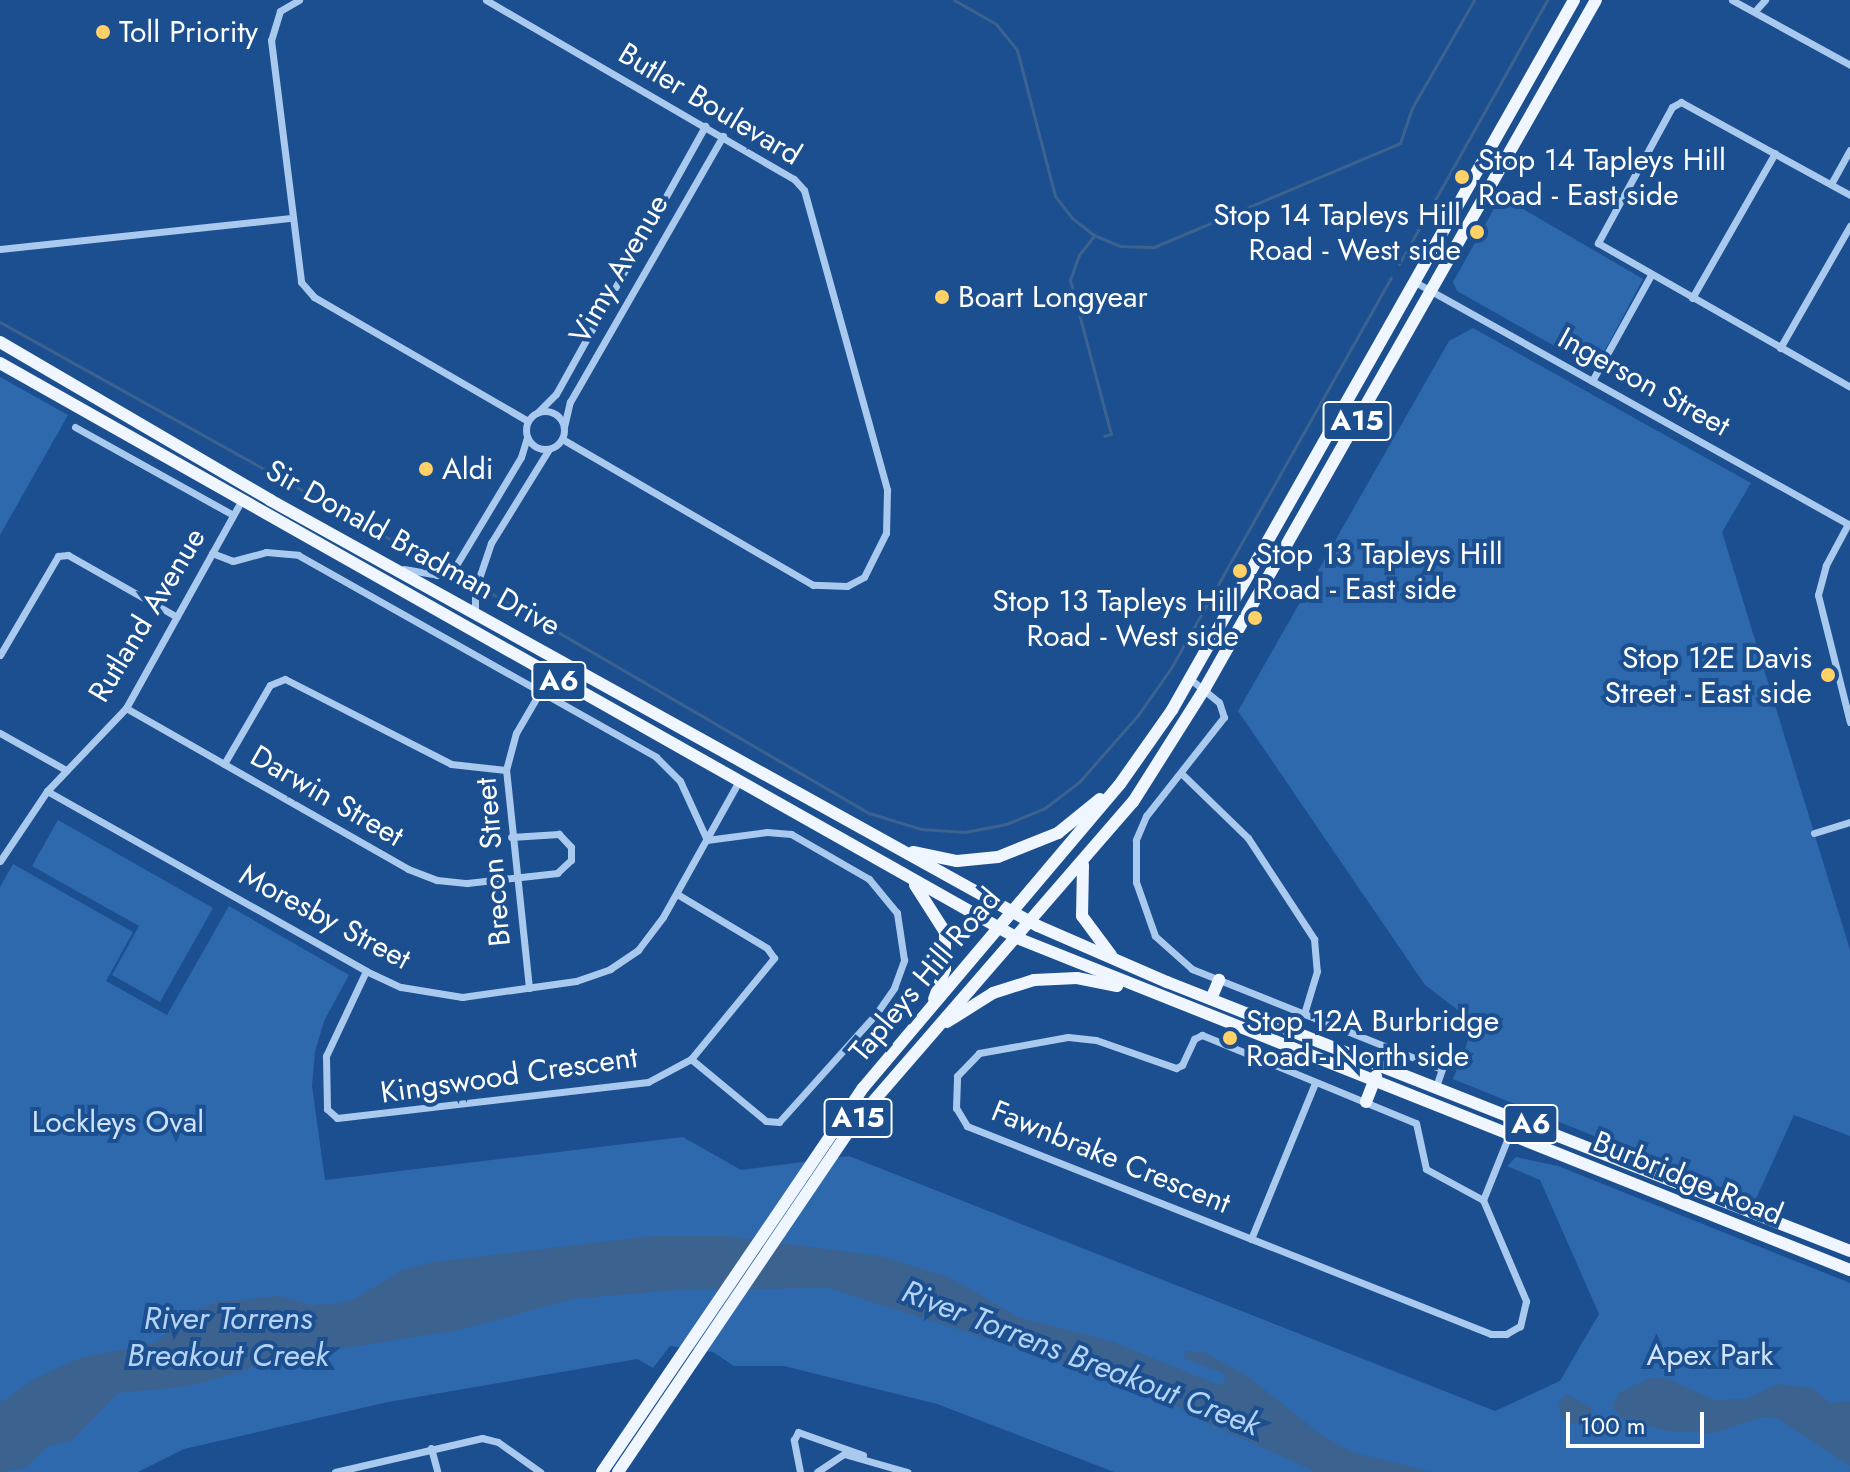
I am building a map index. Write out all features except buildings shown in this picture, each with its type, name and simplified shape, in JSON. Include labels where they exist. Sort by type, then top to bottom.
[{"type":"main road","name":"Tapleys Hill Road","points":[[605,1471],[726,1312],[863,1088],[1120,784],[1189,678],[1574,0]]},
{"type":"main road","name":"Tapleys Hill Road","points":[[618,1472],[639,1428],[707,1318],[787,1209],[859,1116],[1133,802],[1205,688],[1596,0]]},
{"type":"main road","name":"Sir Donald Bradman Drive","points":[[0,342],[270,500],[1012,913]]},
{"type":"main road","name":"Sir Donald Bradman Drive","points":[[0,363],[998,928]]},
{"type":"main road","points":[[237,479],[241,501],[270,500]]},
{"type":"main road","points":[[733,757],[739,781],[773,781]]},
{"type":"main road","points":[[894,847],[957,861],[1007,855],[1058,833],[1120,784]]},
{"type":"main road","points":[[1083,861],[1078,890],[1082,916],[1118,962]]},
{"type":"main road","points":[[908,877],[935,909],[945,932],[945,969],[932,1006]]},
{"type":"main road","name":"A6","points":[[1012,913],[1031,922]]},
{"type":"main road","name":"Burbridge Road","points":[[1031,922],[1118,962],[1850,1251]]},
{"type":"main road","name":"A6","points":[[998,928],[1017,938]]},
{"type":"main road","name":"Burbridge Road","points":[[1017,938],[1850,1270]]},
{"type":"main road","points":[[930,1033],[980,1000],[1034,980],[1077,978],[1136,986]]},
{"type":"main road","points":[[1211,999],[1219,980]]},
{"type":"main road","points":[[1366,1102],[1381,1065]]},
{"type":"street","points":[[299,0],[280,11],[271,40],[298,271],[314,297],[528,421]]},
{"type":"street","name":"Butler Boulevard","points":[[486,0],[723,136],[804,190],[890,511],[868,568],[847,586],[813,585],[562,439]]},
{"type":"street","points":[[1732,0],[1850,65]]},
{"type":"street","points":[[1755,11],[1765,0]]},
{"type":"street","points":[[1850,195],[1681,102],[1672,107],[1598,243],[1850,387]]},
{"type":"street","name":"Vimy Avenue","points":[[538,412],[556,394],[705,126]]},
{"type":"street","name":"Vimy Avenue","points":[[564,427],[570,402],[723,136]]},
{"type":"street","points":[[1831,184],[1850,150]]},
{"type":"street","points":[[1692,298],[1775,153]]},
{"type":"street","points":[[0,249],[291,218]]},
{"type":"street","points":[[1780,348],[1850,226]]},
{"type":"street","points":[[1592,381],[1651,275]]},
{"type":"street","name":"Ingerson Street","points":[[1415,282],[1849,525]]},
{"type":"street","points":[[387,564],[427,575],[455,567],[521,457],[528,421],[538,412],[555,414],[564,427],[562,439],[549,449],[491,543],[475,590],[475,613]]},
{"type":"street","name":"Sir Donald Bradman Drive","points":[[75,427],[233,515]]},
{"type":"street","points":[[527,437],[534,446],[549,449]]},
{"type":"street","name":"Rutland Avenue","points":[[0,861],[47,791],[126,708],[241,501]]},
{"type":"street","points":[[1849,525],[1826,565],[1818,595],[1850,722]]},
{"type":"street","name":"Sir Donald Bradman Drive","points":[[212,553],[233,561],[266,552],[298,555],[540,692],[669,767],[707,840]]},
{"type":"street","points":[[0,655],[58,556],[68,555],[177,617]]},
{"type":"street","points":[[1189,678],[1205,688],[1225,710],[1224,717],[1182,774],[1157,802],[1136,840],[1134,865],[1145,916],[1155,936],[1178,960],[1219,980],[1442,1069],[1436,1086]]},
{"type":"street","points":[[224,764],[270,685],[285,679],[451,764],[506,770]]},
{"type":"street","name":"Brecon Street","points":[[529,988],[506,770],[516,733],[540,692]]},
{"type":"street","name":"Darwin Street","points":[[126,708],[408,869],[467,883],[517,878],[562,871],[572,850],[567,839],[549,831],[511,837]]},
{"type":"street","points":[[0,733],[66,770]]},
{"type":"street","points":[[1182,774],[1248,838],[1314,939],[1317,971],[1304,1014]]},
{"type":"street","name":"Moresby Street","points":[[47,791],[366,971],[431,995],[529,988],[576,981],[610,969],[638,950],[677,894],[739,781]]},
{"type":"street","points":[[1814,833],[1850,822]]},
{"type":"street","points":[[691,1059],[766,1121],[779,1122],[876,1014],[894,988],[904,960],[897,913],[869,879],[791,834],[767,832],[707,840]]},
{"type":"street","name":"Kingswood Crescent","points":[[366,971],[326,1056],[327,1109],[337,1118],[648,1082],[691,1059],[774,958],[767,948],[677,894]]},
{"type":"street","name":"Fawnbrake Crescent","points":[[1200,1035],[1366,1102],[1411,1119],[1426,1169],[1483,1200],[1526,1301],[1520,1326],[1506,1334],[1491,1334],[967,1126],[953,1098],[957,1076],[979,1053],[1068,1037],[1096,1040],[1176,1068],[1200,1035]]},
{"type":"street","points":[[1251,1239],[1315,1083]]},
{"type":"street","points":[[1483,1200],[1509,1135]]},
{"type":"street","points":[[800,1472],[794,1440],[798,1432],[907,1472]]},
{"type":"street","points":[[335,1472],[431,1448],[487,1438],[540,1472]]},
{"type":"street","points":[[431,1448],[437,1471]]},
{"type":"street","points":[[817,1472],[844,1454],[863,1455]]},
{"type":"green space","points":[[1501,196],[1643,279],[1595,369],[1457,291],[1453,282]]},
{"type":"green space","points":[[1473,328],[1751,483],[1722,532],[1850,950],[1850,1136],[1794,1115],[1755,1201],[1453,1079],[1475,1023],[1425,985],[1238,711],[1449,341]]},
{"type":"green space","points":[[0,377],[68,415],[0,535]]},
{"type":"green space","points":[[58,820],[213,908],[160,1002],[112,975],[139,926],[32,866]]},
{"type":"green space","points":[[13,864],[133,932],[106,981],[167,1015],[229,906],[349,975],[324,1021],[315,1052],[312,1086],[325,1180],[683,1137],[741,1170],[849,1156],[1495,1411],[1560,1381],[1599,1314],[1540,1180],[1507,1166],[1516,1157],[1558,1166],[1850,1283],[1850,1472],[1114,1472],[937,1404],[784,1366],[734,1366],[713,1352],[670,1346],[653,1368],[637,1359],[388,1402],[184,1449],[138,1472],[0,1472],[0,887]]},
{"type":"water","name":"River Torrens Breakout Creek","points":[[651,1236],[726,1236],[880,1256],[951,1278],[1018,1317],[1113,1342],[1219,1385],[1226,1380],[1223,1373],[1185,1359],[1184,1351],[1204,1352],[1249,1377],[1320,1434],[1352,1452],[1432,1472],[1317,1472],[1196,1418],[1150,1390],[828,1288],[676,1290],[572,1299],[460,1330],[294,1356],[190,1386],[118,1393],[72,1440],[47,1447],[26,1468],[0,1472],[0,1403],[36,1378],[80,1358],[155,1343],[195,1310],[217,1302],[278,1296],[312,1305],[334,1304],[355,1299],[402,1270],[434,1262]]},
{"type":"water","points":[[1650,1378],[1668,1379],[1714,1400],[1746,1399],[1777,1384],[1812,1388],[1830,1403],[1850,1401],[1850,1466],[1777,1418],[1763,1417],[1713,1433],[1669,1431],[1623,1420],[1613,1407],[1618,1393]]},
{"type":"water","points":[[1566,1394],[1591,1407],[1593,1422],[1572,1424],[1562,1418],[1558,1405]]},
{"type":"waterway","points":[[954,0],[996,24],[1017,50],[1055,196],[1072,218],[1094,235],[1120,246],[1154,247],[1400,143],[1412,108],[1474,0]]},
{"type":"waterway","points":[[1399,264],[1547,0]]},
{"type":"waterway","points":[[1093,237],[1079,255],[1070,280],[1111,434],[1104,436]]},
{"type":"waterway","points":[[489,592],[869,813],[921,829],[965,832],[1006,824],[1045,808],[1079,782],[1138,715],[1171,668],[1391,278]]},
{"type":"waterway","points":[[0,322],[431,562]]},
{"type":"place","name":"Toll Priority","points":[[103,32]]},
{"type":"place","name":"Stop 14 Tapleys Hill Road - East side","points":[[1462,177]]},
{"type":"place","name":"Stop 14 Tapleys Hill Road - West side","points":[[1477,232]]},
{"type":"place","name":"Boart Longyear","points":[[942,297]]},
{"type":"place","name":"Aldi","points":[[426,469]]},
{"type":"place","name":"Stop 13 Tapleys Hill Road - East side","points":[[1240,571]]},
{"type":"place","name":"Stop 13 Tapleys Hill Road - West side","points":[[1255,618]]},
{"type":"place","name":"Stop 12E Davis Street - East side","points":[[1828,675]]},
{"type":"place","name":"Stop 12A Burbridge Road - North side","points":[[1230,1038]]},
{"type":"park label","name":"Lockleys Oval","points":[[118,1122]]},
{"type":"park label","name":"Apex Park","points":[[1710,1355]]}]
